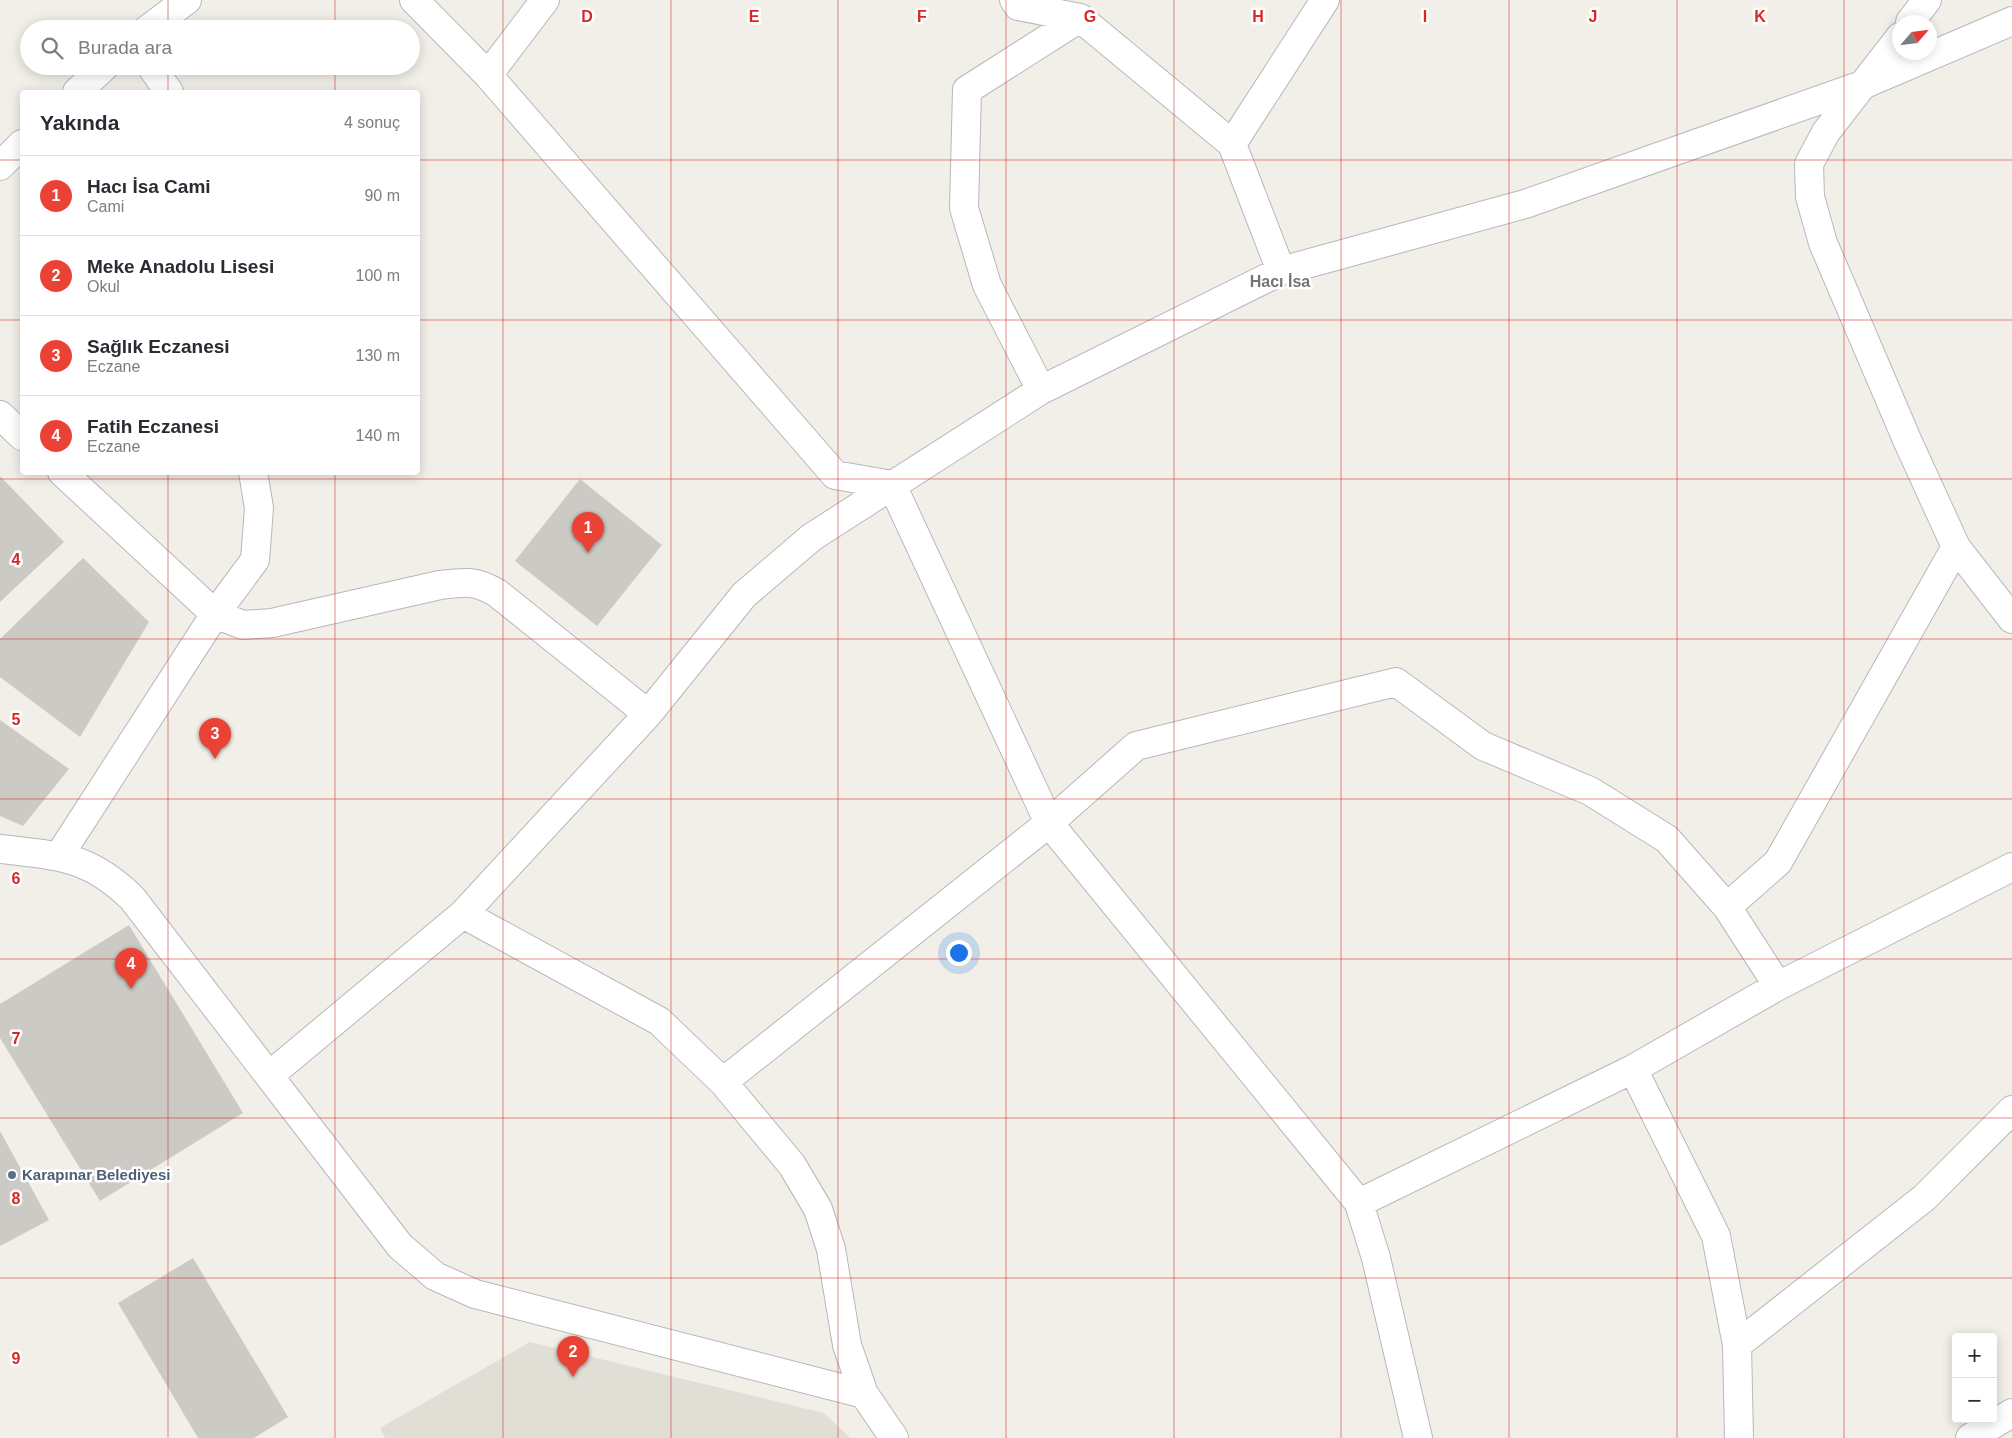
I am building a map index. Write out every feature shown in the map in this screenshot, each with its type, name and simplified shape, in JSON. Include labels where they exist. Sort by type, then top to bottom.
[{"type":"street","points":[[160,20],[187,0]]},
{"type":"street","points":[[414,0],[488,75],[835,475],[892,485]]},
{"type":"street","points":[[488,75],[545,0]]},
{"type":"street","points":[[1014,0],[1018,6],[1080,18],[1232,144],[1281,271]]},
{"type":"street","points":[[1232,144],[1325,0]]},
{"type":"street","points":[[1915,15],[1927,0]]},
{"type":"street","points":[[1041,390],[987,285],[964,208],[967,90],[1080,18]]},
{"type":"street","points":[[270,1076],[464,914],[648,714],[744,595],[812,537],[1041,390],[1281,271],[1526,204],[1865,84],[2012,21]]},
{"type":"street","points":[[1892,48],[1826,132],[1810,164],[1810,196],[1823,243],[1908,442],[1956,547],[2012,619]]},
{"type":"street","points":[[79,90],[95,75]]},
{"type":"street","points":[[157,75],[168,90]]},
{"type":"street","points":[[0,166],[20,146]]},
{"type":"street","points":[[0,415],[20,434]]},
{"type":"street","points":[[65,475],[215,614],[243,625],[272,623],[440,585],[467,582],[481,584],[497,593],[648,714]]},
{"type":"street","points":[[58,856],[215,614],[255,560],[259,508],[254,475]]},
{"type":"street","points":[[892,485],[1048,823],[1359,1203],[1376,1258],[1418,1438]]},
{"type":"street","points":[[1728,907],[1778,862],[1956,547]]},
{"type":"street","points":[[723,1082],[1048,823],[1136,746],[1396,682],[1483,746],[1590,791],[1667,839],[1728,907],[1778,986]]},
{"type":"street","points":[[0,849],[58,856],[92,866],[114,880],[132,898],[400,1246],[435,1276],[475,1294],[864,1394]]},
{"type":"street","points":[[1359,1203],[1633,1069],[1778,986],[2012,867]]},
{"type":"street","points":[[464,914],[658,1021],[723,1082],[792,1165],[818,1209],[831,1249],[847,1345],[864,1394],[894,1438]]},
{"type":"street","points":[[1633,1069],[1716,1236],[1737,1345],[1739,1438]]},
{"type":"street","points":[[1737,1345],[1924,1198],[2012,1110]]},
{"type":"street","points":[[1970,1438],[2012,1413]]},
{"type":"shaded area","points":[[530,1342],[824,1413],[850,1438],[385,1438],[380,1428]]},
{"type":"building","points":[[0,476],[64,542],[0,602]]},
{"type":"building","points":[[580,479],[662,545],[597,626],[515,561]]},
{"type":"building","points":[[83,558],[149,622],[80,737],[0,677],[0,639]]},
{"type":"building","points":[[0,720],[69,769],[23,826],[0,816]]},
{"type":"building","points":[[129,925],[243,1113],[100,1201],[0,1038],[0,1004]]},
{"type":"building","name":"Karapınar Belediyesi","points":[[0,1131],[49,1220],[0,1246]]},
{"type":"building","points":[[193,1258],[288,1417],[254,1438],[198,1438],[118,1303]]},
{"type":"place","name":"Hacı İsa Cami","points":[[588,553]]},
{"type":"place","name":"Sağlık Eczanesi","points":[[215,759]]},
{"type":"place","name":"Fatih Eczanesi","points":[[131,989]]},
{"type":"place","name":"Karapınar Belediyesi","points":[[12,1175]]},
{"type":"place","name":"Meke Anadolu Lisesi","points":[[573,1377]]},
{"type":"district","name":"Hacı İsa","points":[[1280,281]]}]
